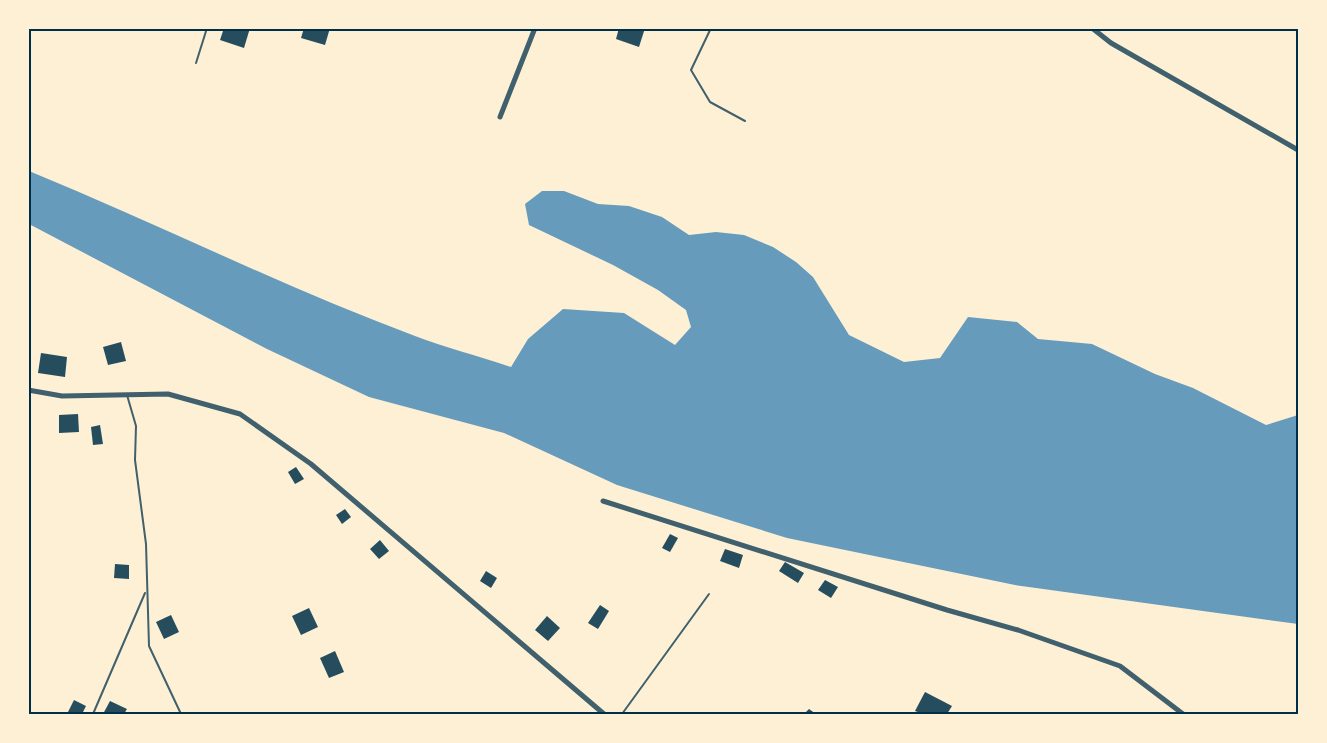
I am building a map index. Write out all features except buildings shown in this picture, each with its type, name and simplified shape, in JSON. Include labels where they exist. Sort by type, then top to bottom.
[{"type":"street","points":[[500,117],[535,28]]},
{"type":"street","points":[[1092,28],[1111,43],[1299,150]]},
{"type":"street","points":[[28,390],[62,396],[168,394],[240,414],[311,464],[604,714]]},
{"type":"street","points":[[603,501],[947,610],[1018,630],[1120,666],[1183,714]]},
{"type":"lane","points":[[196,63],[207,28]]},
{"type":"lane","points":[[711,28],[691,70],[710,102],[745,121]]},
{"type":"lane","points":[[127,395],[136,426],[135,460],[146,544],[149,646],[181,714]]},
{"type":"lane","points":[[93,714],[147,590]]},
{"type":"lane","points":[[622,714],[709,594]]},
{"type":"water","points":[[29,171],[366,317],[427,340],[511,367],[528,339],[563,309],[624,313],[675,345],[691,327],[686,310],[658,290],[613,265],[529,225],[525,204],[542,191],[564,191],[598,204],[629,206],[662,217],[689,235],[716,232],[744,235],[773,247],[813,277],[849,335],[904,362],[940,358],[968,317],[1017,322],[1038,339],[1092,344],[1155,374],[1193,388],[1266,425],[1298,415],[1298,624],[1015,585],[787,538],[617,485],[504,433],[369,397],[267,349],[29,224]]}]
